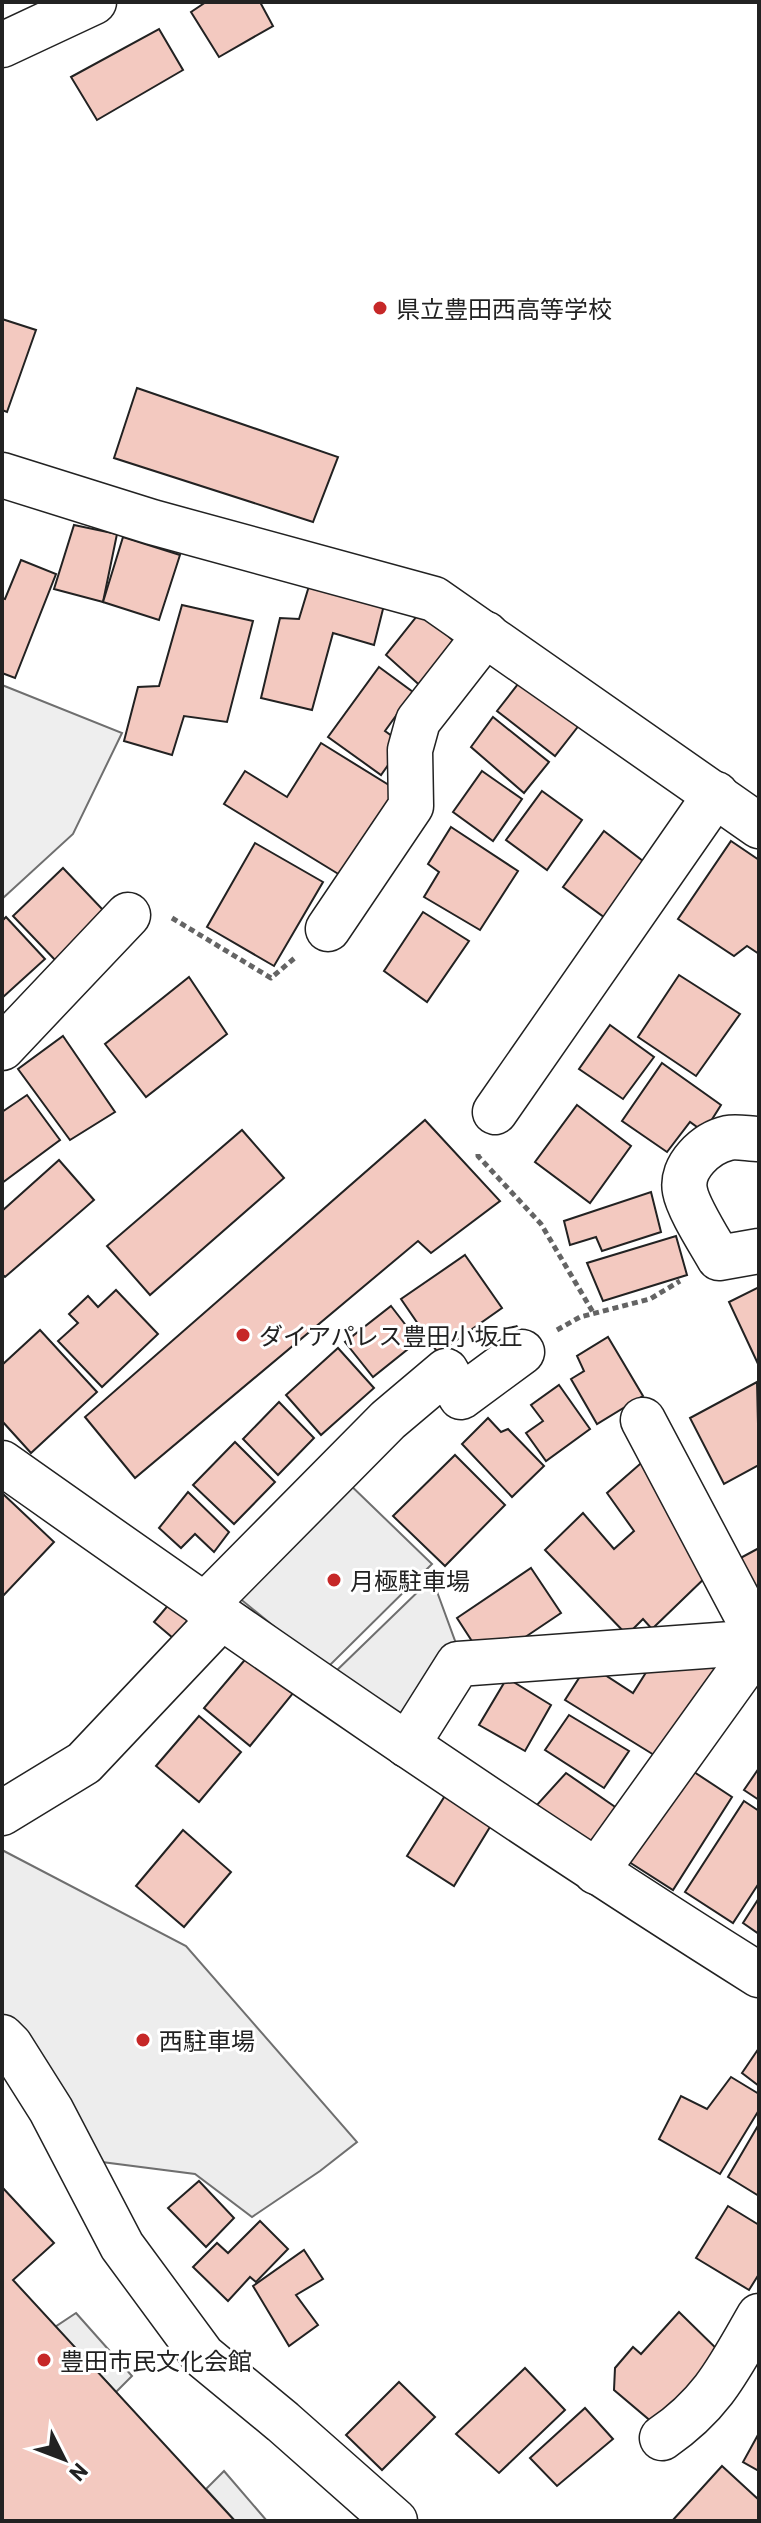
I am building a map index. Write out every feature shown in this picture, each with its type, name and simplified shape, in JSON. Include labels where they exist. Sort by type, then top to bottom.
[{"type":"street","points":[[2,45],[94,2]]},
{"type":"street","points":[[2,475],[152,522],[434,599],[759,826]]},
{"type":"street","points":[[328,929],[411,806],[410,750],[418,721],[486,634]]},
{"type":"street","points":[[495,1112],[716,794]]},
{"type":"street","points":[[2,1048],[128,915]]},
{"type":"street","points":[[739,1254],[685,1192],[685,1178],[693,1160],[708,1146],[729,1137],[759,1139]]},
{"type":"street","points":[[2,1813],[84,1763],[212,1612],[388,1420],[446,1371],[461,1397],[522,1352]]},
{"type":"street","points":[[643,1420],[759,1642]]},
{"type":"street","points":[[2,1463],[407,1745],[596,1872],[759,1975]]},
{"type":"street","points":[[407,1745],[458,1664],[759,1642]]},
{"type":"street","points":[[596,1872],[759,1642]]},
{"type":"street","points":[[2,2037],[51,2110],[122,2246],[203,2356],[395,2521]]},
{"type":"street","points":[[662,2438],[685,2422],[717,2389],[759,2316]]},
{"type":"path","points":[[128,915],[164,914],[271,978],[328,929]]},
{"type":"path","points":[[495,1112],[478,1156],[541,1224],[594,1314]]},
{"type":"path","points":[[522,1352],[580,1317],[650,1299],[739,1254]]},
{"type":"shaded area","points":[[2,685],[122,733],[73,834],[2,899]]},
{"type":"shaded area","name":"月極駐車場","points":[[342,1477],[432,1564],[326,1669],[238,1597]]},
{"type":"shaded area","points":[[432,1578],[458,1649],[405,1731],[332,1675]]},
{"type":"shaded area","name":"西駐車場","points":[[2,1850],[186,1946],[357,2142],[252,2217],[195,2174],[102,2162],[2,2021]]},
{"type":"shaded area","points":[[76,2313],[132,2376],[116,2392],[55,2327]]},
{"type":"shaded area","points":[[224,2471],[267,2521],[235,2521],[206,2489]]},
{"type":"building","points":[[206,2],[260,2],[273,26],[219,57],[191,12]]},
{"type":"building","points":[[159,29],[183,70],[97,120],[71,77]]},
{"type":"building","points":[[2,319],[36,330],[7,412],[2,410]]},
{"type":"building","points":[[137,388],[338,457],[313,522],[114,458]]},
{"type":"building","points":[[74,525],[117,534],[103,602],[54,589]]},
{"type":"building","points":[[123,537],[180,555],[159,620],[103,602]]},
{"type":"building","points":[[21,560],[56,574],[15,678],[2,673],[2,598],[5,599]]},
{"type":"building","points":[[309,586],[384,605],[374,645],[333,633],[312,710],[261,698],[280,618],[299,619]]},
{"type":"building","points":[[182,605],[253,621],[227,722],[184,716],[172,755],[124,741],[138,687],[159,686]]},
{"type":"building","points":[[421,611],[459,646],[425,690],[386,655]]},
{"type":"building","points":[[379,667],[413,692],[385,731],[403,744],[381,775],[328,737]]},
{"type":"building","points":[[522,679],[580,724],[555,756],[497,711]]},
{"type":"building","points":[[493,717],[549,762],[524,793],[471,747]]},
{"type":"building","points":[[321,743],[405,795],[388,823],[375,820],[340,875],[224,804],[245,771],[287,797]]},
{"type":"building","points":[[482,771],[522,799],[493,841],[453,812]]},
{"type":"building","points":[[542,791],[582,820],[547,870],[506,840]]},
{"type":"building","points":[[451,827],[518,871],[480,930],[424,897],[439,872],[428,864]]},
{"type":"building","points":[[604,831],[652,868],[612,923],[563,887]]},
{"type":"building","points":[[731,841],[759,860],[759,954],[747,946],[734,956],[678,919]]},
{"type":"building","points":[[255,843],[323,882],[274,966],[207,927]]},
{"type":"building","points":[[63,868],[104,911],[57,962],[13,916]]},
{"type":"building","points":[[423,912],[469,941],[427,1002],[384,971]]},
{"type":"building","points":[[6,917],[45,959],[2,998],[2,921]]},
{"type":"building","points":[[679,975],[740,1014],[696,1076],[638,1037]]},
{"type":"building","points":[[189,977],[227,1034],[146,1097],[105,1044]]},
{"type":"building","points":[[610,1025],[654,1057],[623,1099],[579,1069]]},
{"type":"building","points":[[63,1036],[115,1112],[70,1140],[18,1069]]},
{"type":"building","points":[[662,1063],[721,1105],[704,1132],[690,1122],[667,1152],[622,1121]]},
{"type":"building","points":[[27,1095],[60,1140],[2,1183],[2,1112]]},
{"type":"building","points":[[577,1105],[631,1146],[590,1203],[535,1162]]},
{"type":"building","name":"ダイアパレス豊田小坂丘","points":[[425,1120],[500,1201],[431,1253],[418,1241],[135,1478],[85,1417]]},
{"type":"building","points":[[242,1130],[284,1178],[150,1295],[107,1246]]},
{"type":"building","points":[[59,1160],[94,1200],[5,1277],[2,1274],[2,1211]]},
{"type":"building","points":[[651,1192],[661,1232],[602,1251],[596,1237],[570,1245],[564,1221]]},
{"type":"building","points":[[676,1236],[687,1275],[603,1301],[587,1263]]},
{"type":"building","points":[[465,1255],[502,1308],[438,1353],[401,1299]]},
{"type":"building","points":[[759,1287],[759,1366],[729,1302]]},
{"type":"building","points":[[116,1290],[158,1334],[102,1387],[58,1341],[78,1323],[69,1314],[88,1296],[98,1307]]},
{"type":"building","points":[[391,1306],[418,1341],[373,1377],[345,1342]]},
{"type":"building","points":[[40,1330],[97,1392],[31,1453],[2,1421],[2,1365]]},
{"type":"building","points":[[608,1337],[643,1396],[597,1424],[571,1379],[584,1371],[577,1356]]},
{"type":"building","points":[[338,1348],[374,1388],[321,1435],[286,1395]]},
{"type":"building","points":[[757,1382],[759,1465],[724,1484],[690,1418]]},
{"type":"building","points":[[559,1385],[590,1429],[546,1461],[526,1433],[543,1421],[531,1405]]},
{"type":"building","points":[[279,1402],[314,1438],[278,1475],[243,1439]]},
{"type":"building","points":[[488,1418],[501,1432],[508,1429],[544,1466],[512,1497],[462,1444]]},
{"type":"building","points":[[235,1442],[275,1482],[234,1524],[193,1485]]},
{"type":"building","points":[[455,1455],[505,1505],[445,1566],[393,1516]]},
{"type":"building","points":[[648,1457],[711,1572],[652,1629],[643,1619],[627,1635],[545,1550],[583,1513],[614,1549],[634,1531],[607,1493]]},
{"type":"building","points":[[188,1492],[229,1532],[214,1552],[195,1534],[181,1548],[159,1528]]},
{"type":"building","points":[[2,1493],[54,1542],[2,1597]]},
{"type":"building","points":[[759,1548],[759,1615],[733,1562]]},
{"type":"building","points":[[531,1568],[561,1613],[503,1652],[479,1652],[457,1618]]},
{"type":"building","points":[[170,1603],[190,1618],[173,1638],[154,1622]]},
{"type":"building","points":[[249,1655],[294,1692],[250,1746],[204,1708]]},
{"type":"building","points":[[652,1663],[727,1668],[667,1763],[565,1700],[588,1664],[633,1693]]},
{"type":"building","points":[[507,1678],[551,1705],[525,1751],[479,1725]]},
{"type":"building","points":[[569,1715],[629,1751],[604,1788],[545,1750]]},
{"type":"building","points":[[199,1716],[241,1752],[199,1802],[156,1766]]},
{"type":"building","points":[[685,1766],[732,1797],[673,1890],[626,1860]]},
{"type":"building","points":[[759,1768],[759,1800],[744,1790]]},
{"type":"building","points":[[566,1773],[621,1811],[593,1851],[535,1807]]},
{"type":"building","points":[[448,1791],[493,1822],[454,1886],[407,1856]]},
{"type":"building","points":[[744,1801],[759,1811],[759,1883],[733,1923],[685,1892]]},
{"type":"building","points":[[183,1830],[231,1872],[184,1927],[136,1886]]},
{"type":"building","points":[[759,1898],[759,1934],[743,1923]]},
{"type":"building","points":[[759,2048],[759,2086],[742,2073]]},
{"type":"building","points":[[731,2077],[759,2094],[759,2110],[720,2174],[659,2139],[681,2096],[707,2109]]},
{"type":"building","points":[[759,2124],[759,2196],[728,2177]]},
{"type":"building","points":[[199,2181],[234,2218],[206,2247],[168,2208]]},
{"type":"building","name":"豊田市民文化会館","points":[[2,2187],[54,2243],[13,2280],[235,2521],[2,2521]]},
{"type":"building","points":[[728,2206],[759,2225],[759,2274],[749,2290],[696,2258]]},
{"type":"building","points":[[260,2221],[288,2249],[256,2282],[250,2277],[228,2301],[193,2267],[217,2243],[228,2253]]},
{"type":"building","points":[[304,2250],[323,2279],[296,2295],[318,2325],[289,2346],[253,2286]]},
{"type":"building","points":[[679,2312],[723,2355],[659,2428],[614,2390],[615,2368],[633,2347],[641,2354]]},
{"type":"building","points":[[525,2368],[565,2410],[499,2473],[456,2434]]},
{"type":"building","points":[[399,2382],[435,2417],[382,2470],[346,2435]]},
{"type":"building","points":[[585,2408],[613,2439],[557,2486],[530,2458]]},
{"type":"building","points":[[759,2433],[759,2471],[743,2462]]},
{"type":"building","points":[[722,2466],[759,2500],[759,2521],[672,2521]]},
{"type":"place","name":"県立豊田西高等学校","points":[[380,308]]},
{"type":"place","name":"ダイアパレス豊田小坂丘","points":[[243,1335]]},
{"type":"place","name":"月極駐車場","points":[[334,1580]]},
{"type":"place","name":"西駐車場","points":[[143,2040]]},
{"type":"place","name":"豊田市民文化会館","points":[[44,2360]]}]
